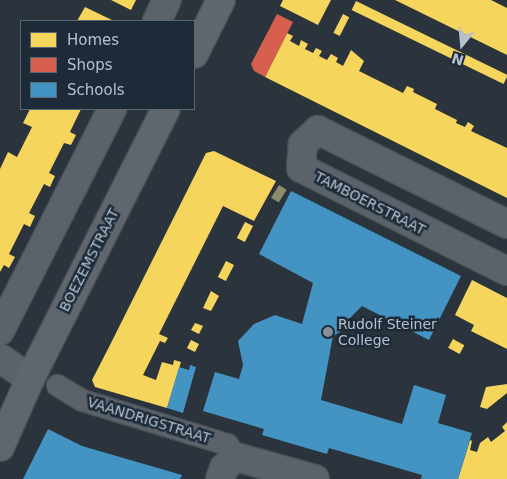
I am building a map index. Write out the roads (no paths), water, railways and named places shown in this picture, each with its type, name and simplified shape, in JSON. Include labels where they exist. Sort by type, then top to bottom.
[{"type":"main road","points":[[195,52],[221,0]]},
{"type":"main road","name":"BOEZEMSTRAAT","points":[[30,379],[165,110]]},
{"type":"main road","points":[[0,424],[30,379]]},
{"type":"main road","points":[[0,447],[30,379]]},
{"type":"street","points":[[157,20],[167,0]]},
{"type":"street","points":[[0,331],[111,110]]},
{"type":"street","name":"TAMBOERSTRAAT","points":[[507,224],[318,130],[303,144],[301,168],[507,271]]},
{"type":"street","points":[[0,358],[30,379]]},
{"type":"street","name":"VAANDRIGSTRAAT","points":[[57,385],[82,400],[227,444],[236,458],[314,479]]},
{"type":"street","points":[[220,479],[224,468],[236,458]]},
{"type":"place","name":"Rudolf Steiner College","points":[[328,332]]}]
